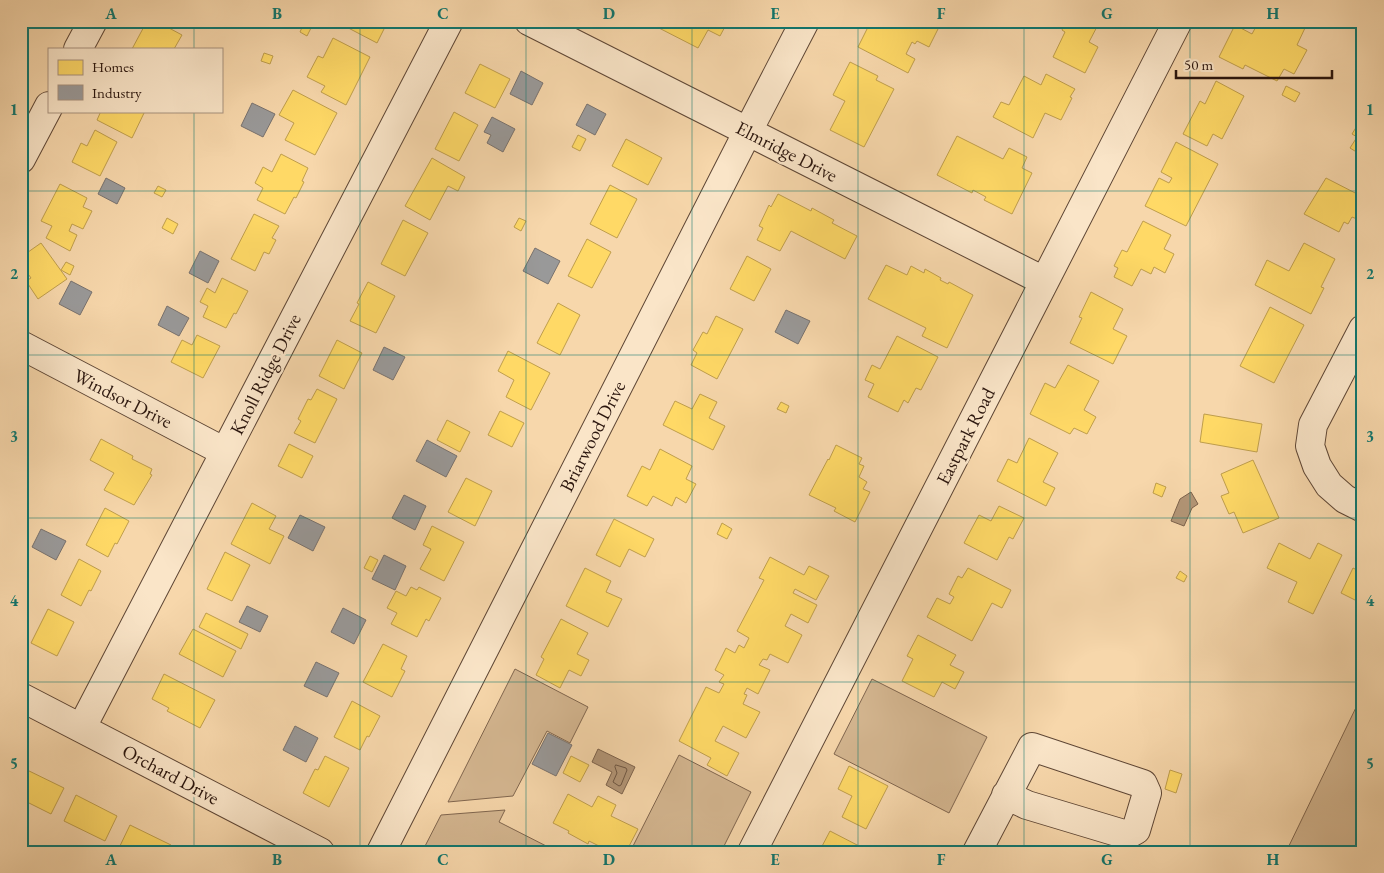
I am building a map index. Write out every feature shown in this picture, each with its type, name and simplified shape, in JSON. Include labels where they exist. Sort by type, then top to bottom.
[{"type":"street","points":[[79,48],[93,21]]},
{"type":"street","name":"Knoll Ridge Drive","points":[[82,727],[449,21]]},
{"type":"street","name":"Elmridge Drive","points":[[529,21],[1044,281]]},
{"type":"street","name":"Briarwood Drive","points":[[381,852],[805,21]]},
{"type":"street","name":"Eastpark Road","points":[[752,852],[1178,21]]},
{"type":"street","points":[[21,159],[48,108]]},
{"type":"street","points":[[1363,328],[1313,425],[1310,446],[1317,466],[1329,485],[1344,499],[1363,508]]},
{"type":"street","name":"Windsor Drive","points":[[21,345],[225,452]]},
{"type":"street","name":"Orchard Drive","points":[[21,697],[320,852]]},
{"type":"street","points":[[987,848],[1006,795],[1032,747],[1143,784],[1147,793],[1136,830],[1127,835],[1027,805],[1006,795]]},
{"type":"shaded area","points":[[515,669],[588,707],[570,743],[547,731],[513,796],[448,802]]},
{"type":"shaded area","points":[[872,679],[987,737],[949,813],[834,754]]},
{"type":"shaded area","points":[[1363,693],[1363,852],[1286,852]]},
{"type":"shaded area","points":[[679,755],[751,792],[721,852],[630,852]]},
{"type":"shaded area","points":[[505,810],[499,822],[558,852],[422,852],[441,815]]},
{"type":"water","points":[[1191,492],[1198,504],[1192,508],[1184,526],[1171,521],[1180,499]]},
{"type":"water","points":[[598,749],[635,767],[622,794],[606,785],[612,772],[592,762]]},
{"type":"building: Homes","points":[[147,21],[156,21],[182,35],[175,48],[133,48]]},
{"type":"building: Homes","points":[[335,21],[388,21],[377,43]]},
{"type":"building: Homes","points":[[659,21],[728,21],[720,36],[708,30],[698,48],[657,27]]},
{"type":"building: Homes","points":[[871,21],[942,21],[929,47],[917,41],[915,44],[912,42],[906,54],[915,59],[908,73],[858,47]]},
{"type":"building: Homes","points":[[1066,21],[1100,21],[1089,42],[1098,47],[1085,73],[1053,57],[1065,32],[1062,30]]},
{"type":"building: Homes","points":[[1259,21],[1273,23],[1274,21],[1292,21],[1305,28],[1297,45],[1307,50],[1294,74],[1284,69],[1277,81],[1245,65],[1243,69],[1219,57],[1235,25],[1252,34]]},
{"type":"building: Homes","points":[[304,23],[312,26],[307,36],[300,32]]},
{"type":"building: Homes","points":[[333,38],[370,57],[346,105],[321,92],[325,86],[307,77],[318,56],[323,58]]},
{"type":"building: Homes","points":[[264,53],[273,56],[270,64],[261,61]]},
{"type":"building: Homes","points":[[850,62],[878,76],[876,80],[894,89],[864,147],[830,130],[845,101],[833,95]]},
{"type":"building: Homes","points":[[480,64],[510,79],[495,108],[465,93]]},
{"type":"building: Homes","points":[[1046,74],[1075,89],[1061,120],[1045,113],[1033,138],[993,117],[1001,102],[1009,105],[1024,76],[1041,85]]},
{"type":"building: Homes","points":[[1216,81],[1244,96],[1222,139],[1213,134],[1207,146],[1183,134],[1200,101],[1205,104]]},
{"type":"building: Homes","points":[[1286,86],[1300,93],[1295,102],[1282,95]]},
{"type":"building: Homes","points":[[293,90],[337,113],[315,155],[285,140],[294,123],[279,115]]},
{"type":"building: Homes","points":[[101,112],[145,112],[132,138],[97,120]]},
{"type":"building: Homes","points":[[454,112],[478,125],[459,161],[435,149]]},
{"type":"building: Homes","points":[[1363,116],[1363,156],[1350,148],[1357,137],[1352,134]]},
{"type":"building: Homes","points":[[95,130],[117,142],[100,176],[72,162],[81,143],[87,146]]},
{"type":"building: Homes","points":[[578,135],[586,139],[580,151],[572,147]]},
{"type":"building: Homes","points":[[957,136],[1003,159],[1009,148],[1027,157],[1022,168],[1032,173],[1012,214],[984,200],[986,197],[973,190],[972,193],[937,175]]},
{"type":"building: Homes","points":[[626,139],[662,158],[648,185],[612,166]]},
{"type":"building: Homes","points":[[1176,142],[1218,164],[1186,226],[1145,206],[1159,178],[1169,183],[1172,178],[1161,172]]},
{"type":"building: Homes","points":[[281,154],[308,168],[296,198],[294,197],[285,214],[257,200],[263,188],[255,183],[263,167],[272,172]]},
{"type":"building: Homes","points":[[432,158],[465,177],[458,191],[448,186],[430,220],[405,206]]},
{"type":"building: Homes","points":[[1326,178],[1363,197],[1363,207],[1357,219],[1352,217],[1348,224],[1344,222],[1339,232],[1304,214]]},
{"type":"building: Homes","points":[[60,184],[87,198],[83,207],[92,211],[83,229],[72,224],[69,231],[77,235],[70,251],[46,238],[52,226],[41,221]]},
{"type":"building: Homes","points":[[610,185],[637,199],[617,238],[590,224]]},
{"type":"building: Homes","points":[[158,186],[166,190],[162,197],[154,193]]},
{"type":"building: Homes","points":[[778,194],[811,211],[812,208],[834,220],[832,223],[857,236],[845,259],[791,231],[780,251],[757,240],[763,228],[759,226],[769,205],[771,207]]},
{"type":"building: Homes","points":[[254,214],[279,226],[272,238],[276,240],[269,254],[264,252],[255,271],[231,259]]},
{"type":"building: Homes","points":[[167,218],[178,224],[173,234],[162,228]]},
{"type":"building: Homes","points":[[519,218],[526,221],[521,231],[514,227]]},
{"type":"building: Homes","points":[[403,220],[428,233],[405,276],[381,264]]},
{"type":"building: Homes","points":[[1143,221],[1171,235],[1164,249],[1174,254],[1165,273],[1154,267],[1151,274],[1141,269],[1132,286],[1114,277],[1118,268],[1114,266],[1122,250],[1127,252]]},
{"type":"building: Homes","points":[[587,239],[611,252],[592,288],[568,276]]},
{"type":"building: Homes","points":[[41,243],[67,279],[38,299],[26,281],[31,278],[21,264],[21,257]]},
{"type":"building: Homes","points":[[1304,243],[1335,259],[1321,287],[1324,288],[1311,314],[1255,285],[1267,260],[1289,271]]},
{"type":"building: Homes","points":[[747,256],[771,269],[754,301],[730,289]]},
{"type":"building: Homes","points":[[66,262],[74,266],[70,275],[61,270]]},
{"type":"building: Homes","points":[[886,265],[907,275],[911,266],[924,273],[925,269],[941,278],[940,280],[948,284],[949,282],[973,295],[947,348],[922,336],[926,328],[868,299]]},
{"type":"building: Homes","points":[[222,278],[248,291],[226,328],[203,317],[208,306],[200,302],[207,288],[215,293]]},
{"type":"building: Homes","points":[[368,282],[395,296],[376,333],[350,321]]},
{"type":"building: Homes","points":[[1091,292],[1123,309],[1113,329],[1127,336],[1113,364],[1070,343],[1082,318],[1079,317]]},
{"type":"building: Homes","points":[[558,303],[580,315],[560,355],[537,343]]},
{"type":"building: Homes","points":[[1270,307],[1304,325],[1274,383],[1240,366]]},
{"type":"building: Homes","points":[[716,316],[743,329],[717,379],[691,365],[697,353],[693,350],[703,332],[707,334]]},
{"type":"building: Homes","points":[[197,335],[220,346],[203,378],[171,362],[182,340],[192,345]]},
{"type":"building: Homes","points":[[897,336],[938,357],[921,390],[916,388],[908,403],[904,400],[898,412],[868,397],[874,384],[865,380],[872,365],[880,369]]},
{"type":"building: Homes","points":[[337,340],[362,353],[344,389],[319,376]]},
{"type":"building: Homes","points":[[508,351],[550,373],[531,410],[506,397],[514,380],[498,371]]},
{"type":"building: Homes","points":[[1068,365],[1099,381],[1084,410],[1096,417],[1087,434],[1074,428],[1070,434],[1030,414],[1045,383],[1055,388]]},
{"type":"building: Homes","points":[[317,389],[337,399],[315,443],[294,433],[301,421],[298,419],[308,399],[311,400]]},
{"type":"building: Homes","points":[[700,394],[717,402],[709,418],[725,426],[713,450],[663,425],[675,401],[692,409]]},
{"type":"building: Homes","points":[[781,402],[789,406],[786,413],[777,409]]},
{"type":"building: Homes","points":[[500,411],[524,423],[512,447],[488,435]]},
{"type":"building: Homes","points":[[1204,414],[1262,424],[1257,452],[1200,442]]},
{"type":"building: Homes","points":[[447,420],[470,432],[460,452],[437,440]]},
{"type":"building: Homes","points":[[1029,438],[1058,453],[1043,482],[1055,488],[1046,506],[997,481],[1008,459],[1017,463]]},
{"type":"building: Homes","points":[[101,439],[133,456],[132,459],[152,469],[150,474],[152,475],[134,505],[104,490],[114,473],[90,460]]},
{"type":"building: Homes","points":[[289,444],[313,456],[302,478],[278,466]]},
{"type":"building: Homes","points":[[836,445],[862,458],[859,464],[864,466],[859,477],[867,482],[863,489],[870,492],[855,522],[834,511],[836,508],[809,495]]},
{"type":"building: Homes","points":[[660,449],[692,466],[686,479],[696,484],[686,503],[676,497],[672,506],[653,496],[647,506],[627,496],[642,466],[650,470]]},
{"type":"building: Homes","points":[[1253,460],[1279,518],[1243,533],[1234,512],[1229,514],[1221,496],[1229,493],[1221,474]]},
{"type":"building: Homes","points":[[466,478],[492,491],[475,526],[448,512]]},
{"type":"building: Homes","points":[[1156,483],[1166,487],[1162,497],[1153,493]]},
{"type":"building: Homes","points":[[252,503],[276,516],[269,529],[284,536],[270,564],[231,544]]},
{"type":"building: Homes","points":[[999,506],[1024,518],[1013,539],[1009,537],[997,560],[964,543],[979,515],[991,521]]},
{"type":"building: Homes","points":[[105,508],[129,521],[108,557],[86,545]]},
{"type":"building: Homes","points":[[614,519],[654,539],[645,557],[629,549],[620,567],[596,555]]},
{"type":"building: Homes","points":[[722,523],[732,529],[727,539],[717,534]]},
{"type":"building: Homes","points":[[432,526],[464,542],[444,581],[420,569],[431,549],[423,545]]},
{"type":"building: Homes","points":[[1279,543],[1310,559],[1318,543],[1342,555],[1313,614],[1288,602],[1297,582],[1267,568]]},
{"type":"building: Homes","points":[[225,552],[250,565],[232,601],[207,589]]},
{"type":"building: Homes","points":[[370,556],[378,560],[372,572],[364,568]]},
{"type":"building: Homes","points":[[770,557],[804,575],[809,566],[829,576],[816,600],[795,589],[793,593],[817,605],[808,623],[791,614],[785,626],[802,635],[788,663],[770,654],[767,660],[763,659],[759,665],[770,670],[758,694],[747,688],[744,694],[747,695],[743,704],[760,712],[746,738],[723,726],[715,741],[739,753],[727,776],[707,765],[711,758],[679,741],[706,687],[719,693],[724,684],[719,682],[724,675],[715,670],[726,648],[735,653],[739,645],[744,648],[749,638],[737,631],[764,580],[759,578]]},
{"type":"building: Homes","points":[[79,559],[101,571],[81,606],[61,595]]},
{"type":"building: Homes","points":[[585,568],[611,581],[606,592],[622,599],[608,627],[566,606]]},
{"type":"building: Homes","points":[[968,568],[1011,590],[1002,608],[992,603],[972,641],[927,617],[937,598],[950,604],[954,597],[949,594],[958,576],[962,578]]},
{"type":"building: Homes","points":[[1353,568],[1363,573],[1363,604],[1341,593]]},
{"type":"building: Homes","points":[[1180,571],[1187,576],[1184,582],[1176,578]]},
{"type":"building: Homes","points":[[411,587],[417,590],[419,587],[441,598],[429,621],[426,619],[417,637],[391,624],[397,613],[387,608],[396,591],[406,596]]},
{"type":"building: Homes","points":[[48,609],[74,622],[57,656],[31,643]]},
{"type":"building: Homes","points":[[206,613],[248,634],[241,649],[199,627]]},
{"type":"building: Homes","points":[[561,619],[588,633],[577,654],[589,660],[581,676],[569,670],[560,688],[536,675],[544,659],[541,657]]},
{"type":"building: Homes","points":[[193,629],[236,651],[223,677],[179,654]]},
{"type":"building: Homes","points":[[918,635],[956,655],[950,665],[964,672],[955,689],[942,682],[934,697],[902,681],[913,659],[907,656]]},
{"type":"building: Homes","points":[[383,644],[407,656],[401,669],[405,671],[392,697],[363,682]]},
{"type":"building: Homes","points":[[164,674],[215,700],[200,728],[167,711],[169,708],[152,699]]},
{"type":"building: Homes","points":[[352,701],[380,716],[360,750],[334,737]]},
{"type":"building: Homes","points":[[325,756],[349,768],[329,807],[303,793],[315,769],[318,770]]},
{"type":"building: Homes","points":[[571,756],[589,765],[580,782],[563,773]]},
{"type":"building: Homes","points":[[849,766],[888,786],[866,829],[842,817],[852,796],[838,789]]},
{"type":"building: Homes","points":[[23,768],[64,788],[51,814],[21,799],[21,771]]},
{"type":"building: Homes","points":[[1170,770],[1182,774],[1176,793],[1165,789]]},
{"type":"building: Homes","points":[[568,794],[592,807],[598,796],[616,805],[611,816],[638,829],[626,852],[602,852],[603,848],[589,841],[588,844],[553,823]]},
{"type":"building: Homes","points":[[76,795],[117,816],[105,841],[64,821]]},
{"type":"building: Homes","points":[[130,825],[171,845],[168,852],[120,852],[118,850]]},
{"type":"building: Homes","points":[[830,831],[861,847],[858,852],[819,852]]},
{"type":"building: Industry","points":[[521,71],[543,83],[532,105],[510,94]]},
{"type":"building: Industry","points":[[252,103],[275,114],[263,137],[241,126]]},
{"type":"building: Industry","points":[[587,104],[606,114],[595,135],[576,125]]},
{"type":"building: Industry","points":[[492,117],[515,129],[503,152],[487,143],[491,135],[484,132]]},
{"type":"building: Industry","points":[[106,178],[125,188],[117,204],[98,194]]},
{"type":"building: Industry","points":[[535,248],[560,261],[548,284],[523,271]]},
{"type":"building: Industry","points":[[200,251],[219,261],[208,283],[189,273]]},
{"type":"building: Industry","points":[[71,281],[92,292],[80,315],[59,304]]},
{"type":"building: Industry","points":[[167,306],[189,318],[179,336],[158,325]]},
{"type":"building: Industry","points":[[786,310],[810,321],[798,344],[775,332]]},
{"type":"building: Industry","points":[[384,347],[405,357],[393,380],[373,370]]},
{"type":"building: Industry","points":[[427,440],[457,456],[446,477],[416,461]]},
{"type":"building: Industry","points":[[404,495],[426,506],[415,530],[392,518]]},
{"type":"building: Industry","points":[[300,515],[325,527],[313,551],[288,538]]},
{"type":"building: Industry","points":[[41,529],[66,541],[56,560],[32,547]]},
{"type":"building: Industry","points":[[384,555],[406,566],[395,590],[372,579]]},
{"type":"building: Industry","points":[[247,606],[268,616],[260,632],[239,622]]},
{"type":"building: Industry","points":[[343,608],[366,620],[354,644],[331,632]]},
{"type":"building: Industry","points":[[316,662],[339,673],[327,697],[304,686]]},
{"type":"building: Industry","points":[[295,726],[318,738],[306,762],[283,750]]},
{"type":"building: Industry","points":[[548,733],[572,745],[556,776],[532,764]]}]
